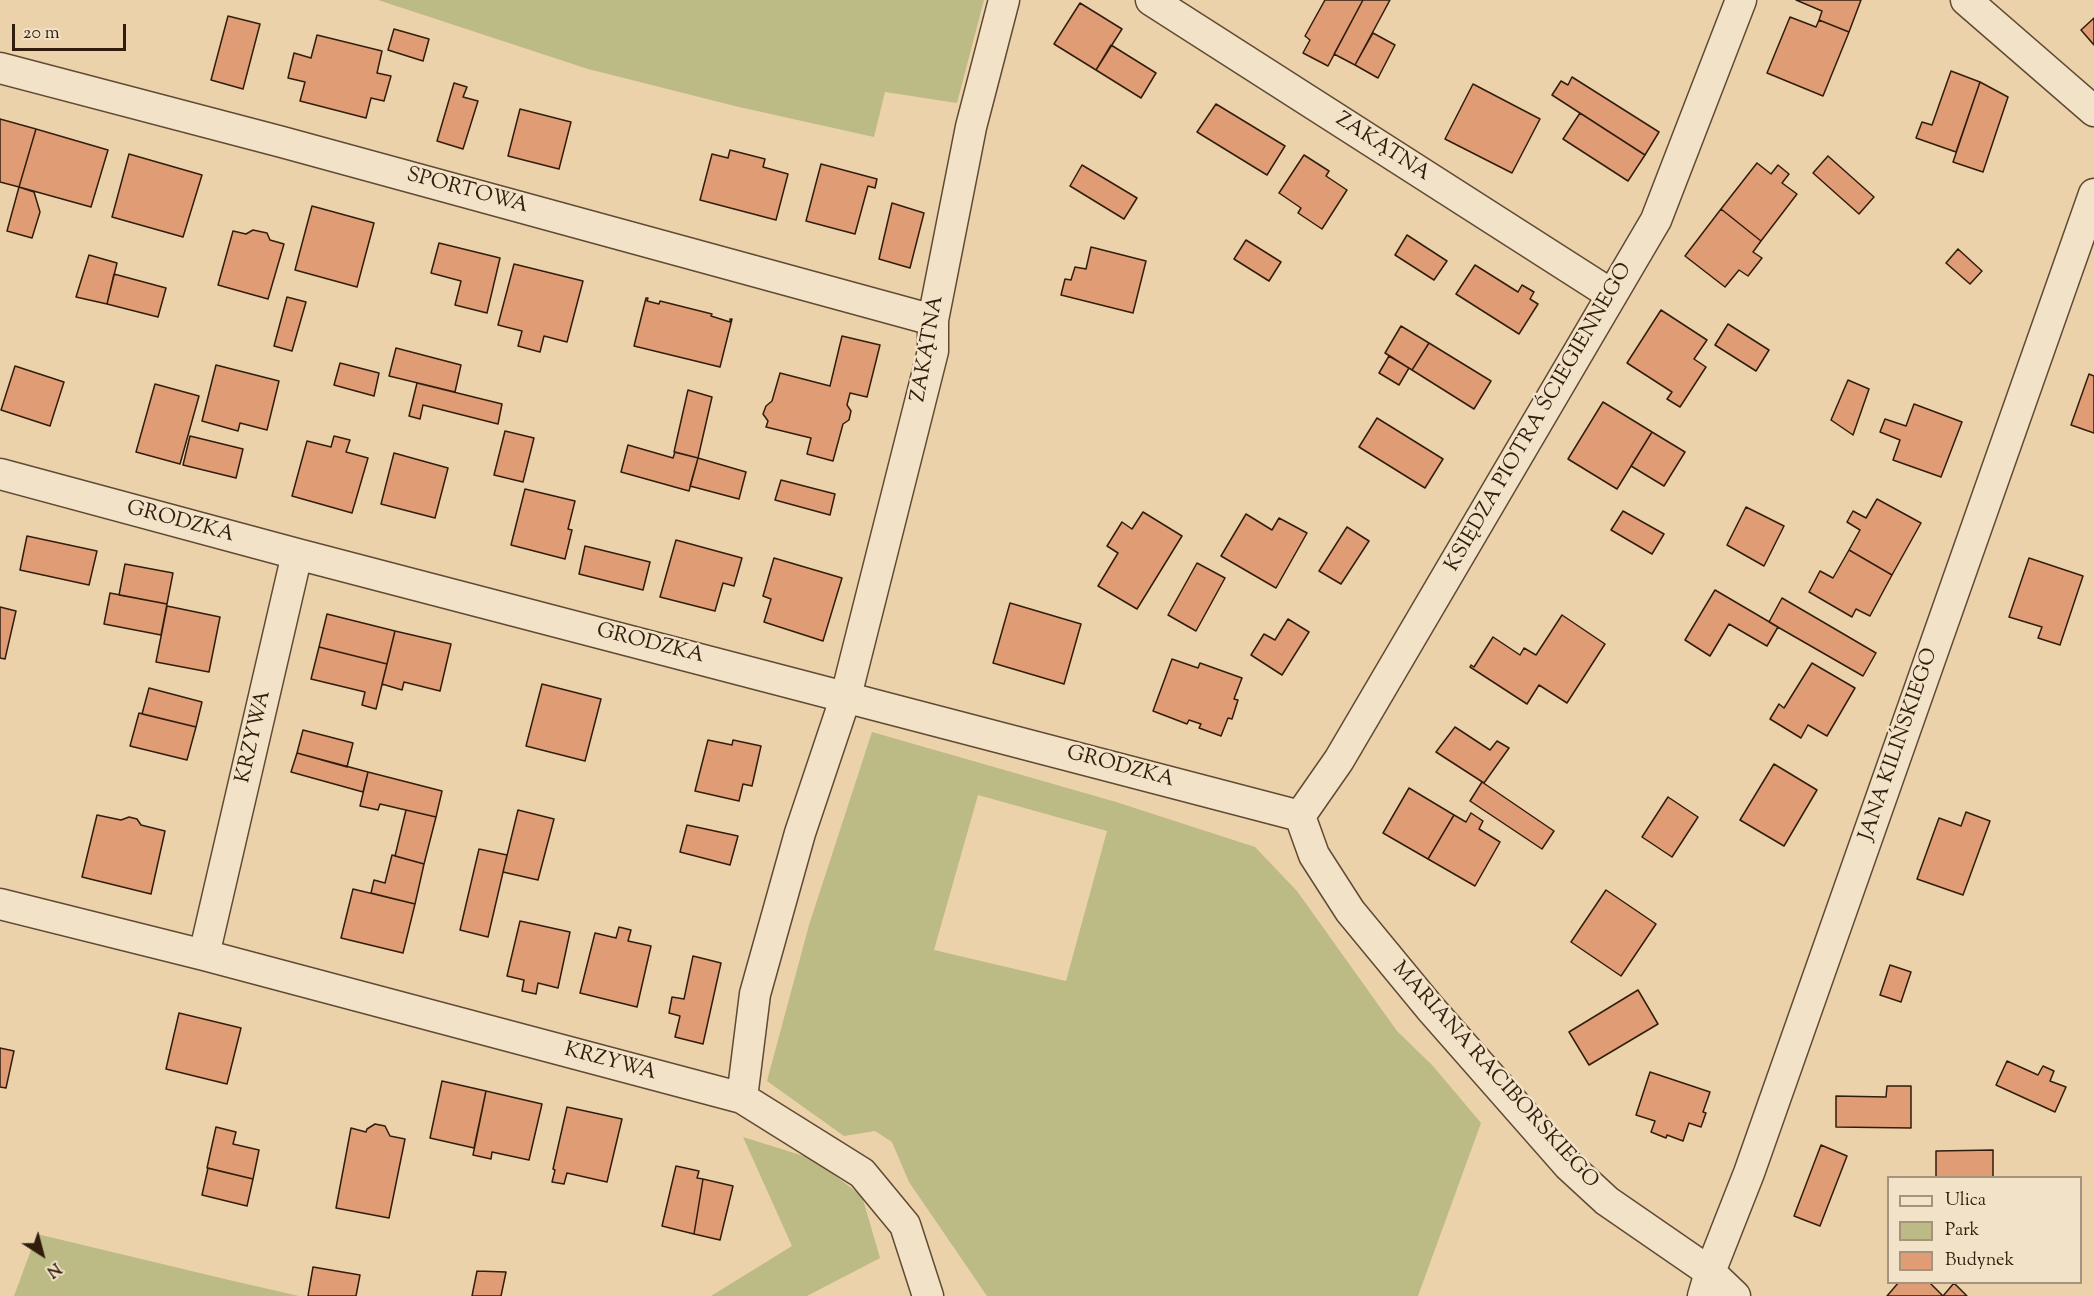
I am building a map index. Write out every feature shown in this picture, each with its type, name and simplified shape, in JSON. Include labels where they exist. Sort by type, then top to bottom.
[{"type":"street","name":"ZAKĄTNA","points":[[742,1098],[755,994],[800,833],[846,696],[933,351],[933,320],[970,127],[1004,0]]},
{"type":"street","name":"ZAKĄTNA","points":[[1151,0],[1612,295]]},
{"type":"street","name":"KSIĘDZA PIOTRA ŚCIEGIENNEGO","points":[[1300,816],[1339,760],[1656,220],[1741,0]]},
{"type":"street","points":[[1966,0],[2094,111]]},
{"type":"street","name":"SPORTOWA","points":[[0,68],[282,142],[933,320]]},
{"type":"street","name":"JANA KILIŃSKIEGO","points":[[1707,1284],[1754,1161],[2094,194]]},
{"type":"street","name":"GRODZKA","points":[[0,474],[297,554],[1300,816]]},
{"type":"street","name":"KRZYWA","points":[[204,955],[297,554]]},
{"type":"street","name":"MARIANA RACIBORSKIEGO","points":[[1300,816],[1314,855],[1350,911],[1430,1008],[1569,1166],[1607,1201],[1707,1284],[1735,1296]]},
{"type":"street","name":"KRZYWA","points":[[0,904],[204,955],[742,1098],[862,1173],[905,1225],[928,1296]]},
{"type":"green space","points":[[378,0],[984,0],[957,103],[885,92],[874,137],[739,107],[588,69]]},
{"type":"green space","points":[[872,732],[1116,802],[1255,847],[1297,891],[1397,1031],[1433,1066],[1481,1123],[1418,1296],[987,1296],[909,1182],[892,1142],[875,1131],[844,1136],[767,1081],[809,925]],"holes":[[[978,795],[1107,831],[1066,981],[934,950]]]},
{"type":"green space","points":[[743,1137],[813,1159],[862,1196],[880,1258],[807,1296],[711,1296],[792,1246]]},
{"type":"green space","points":[[37,1234],[229,1280],[299,1296],[14,1296]]},
{"type":"building","points":[[1325,0],[1363,0],[1328,66],[1303,53],[1310,40],[1305,36]]},
{"type":"building","points":[[1363,0],[1390,0],[1355,65],[1334,54]]},
{"type":"building","points":[[1796,0],[1861,0],[1849,32],[1819,20],[1822,11]]},
{"type":"building","points":[[1080,3],[1122,29],[1096,70],[1054,44]]},
{"type":"building","points":[[228,16],[260,24],[243,89],[211,80]]},
{"type":"building","points":[[1790,17],[1816,27],[1819,20],[1849,32],[1823,96],[1767,73]]},
{"type":"building","points":[[2094,18],[2094,45],[2081,30]]},
{"type":"building","points":[[394,29],[429,39],[423,61],[388,50]]},
{"type":"building","points":[[1373,33],[1395,45],[1378,78],[1355,65]]},
{"type":"building","points":[[317,35],[382,51],[377,73],[391,76],[384,101],[371,98],[366,118],[300,101],[305,82],[288,78],[294,53],[311,58]]},
{"type":"building","points":[[1111,45],[1156,73],[1141,98],[1096,70]]},
{"type":"building","points":[[1951,71],[1980,82],[1956,152],[1916,138],[1922,122],[1932,125]]},
{"type":"building","points":[[1572,77],[1659,132],[1645,155],[1552,95],[1561,81],[1568,85]]},
{"type":"building","points":[[1980,82],[2008,97],[1983,172],[1953,162]]},
{"type":"building","points":[[454,83],[467,87],[463,97],[478,101],[463,149],[437,141]]},
{"type":"building","points":[[1473,84],[1540,119],[1512,173],[1445,139]]},
{"type":"building","points":[[1216,104],[1285,146],[1267,175],[1197,132]]},
{"type":"building","points":[[520,109],[571,122],[559,169],[508,156]]},
{"type":"building","points":[[1580,113],[1645,155],[1628,181],[1563,139]]},
{"type":"building","points":[[0,119],[36,129],[19,187],[0,182]]},
{"type":"building","points":[[36,129],[108,150],[91,207],[19,187]]},
{"type":"building","points":[[730,150],[765,159],[763,167],[788,174],[776,220],[700,200],[712,154],[728,158]]},
{"type":"building","points":[[129,154],[202,175],[183,237],[112,217]]},
{"type":"building","points":[[1304,155],[1329,171],[1326,176],[1347,190],[1322,229],[1298,213],[1301,208],[1279,193]]},
{"type":"building","points":[[1828,156],[1874,197],[1859,214],[1813,173]]},
{"type":"building","points":[[1757,163],[1771,174],[1778,165],[1789,174],[1782,183],[1797,194],[1761,241],[1721,209]]},
{"type":"building","points":[[821,164],[877,179],[875,188],[868,186],[855,234],[806,221]]},
{"type":"building","points":[[1082,165],[1137,198],[1124,219],[1070,186]]},
{"type":"building","points":[[19,187],[34,192],[40,212],[32,238],[7,231]]},
{"type":"building","points":[[892,203],[924,213],[910,268],[879,259]]},
{"type":"building","points":[[312,206],[374,223],[357,287],[295,270]]},
{"type":"building","points":[[1721,209],[1761,241],[1753,252],[1762,258],[1748,276],[1739,270],[1725,287],[1685,256]]},
{"type":"building","points":[[253,230],[267,233],[270,240],[284,244],[268,299],[218,285],[233,231],[246,234]]},
{"type":"building","points":[[1407,235],[1447,261],[1434,280],[1395,255]]},
{"type":"building","points":[[1246,240],[1281,262],[1269,281],[1234,259]]},
{"type":"building","points":[[439,243],[500,258],[487,313],[455,305],[461,281],[431,273]]},
{"type":"building","points":[[1091,247],[1146,261],[1133,313],[1061,295],[1065,279],[1071,280],[1075,267],[1086,269]]},
{"type":"building","points":[[1958,249],[1982,271],[1970,284],[1946,263]]},
{"type":"building","points":[[89,255],[117,263],[107,304],[76,297]]},
{"type":"building","points":[[514,264],[583,281],[567,342],[544,336],[540,352],[518,346],[522,331],[498,325]]},
{"type":"building","points":[[1475,265],[1518,292],[1522,285],[1534,292],[1530,299],[1538,304],[1519,334],[1456,294]]},
{"type":"building","points":[[114,274],[166,288],[158,317],[107,304]]},
{"type":"building","points":[[287,297],[306,302],[292,351],[274,346]]},
{"type":"building","points":[[646,298],[648,298],[647,301],[659,304],[660,301],[712,314],[711,316],[730,322],[732,319],[720,367],[634,346]]},
{"type":"building","points":[[1661,310],[1707,340],[1694,359],[1706,367],[1680,407],[1667,399],[1672,392],[1627,363]]},
{"type":"building","points":[[1728,324],[1769,350],[1756,371],[1715,345]]},
{"type":"building","points":[[1401,326],[1429,343],[1412,370],[1385,353]]},
{"type":"building","points":[[842,336],[880,345],[867,397],[850,393],[847,405],[851,411],[849,420],[843,424],[833,461],[807,454],[811,438],[766,427],[768,421],[763,414],[766,406],[772,401],[780,373],[830,386]]},
{"type":"building","points":[[1429,343],[1491,381],[1474,409],[1412,370]]},
{"type":"building","points":[[396,348],[461,365],[455,392],[389,376]]},
{"type":"building","points":[[1389,356],[1409,368],[1399,385],[1379,373]]},
{"type":"building","points":[[340,363],[379,373],[374,396],[334,385]]},
{"type":"building","points":[[216,365],[279,381],[267,430],[240,423],[238,431],[202,421]]},
{"type":"building","points":[[15,366],[64,382],[50,426],[1,410]]},
{"type":"building","points":[[2089,374],[2094,376],[2094,433],[2071,425]]},
{"type":"building","points":[[1848,380],[1869,389],[1853,435],[1831,420]]},
{"type":"building","points":[[417,383],[502,404],[498,424],[423,405],[420,419],[409,416]]},
{"type":"building","points":[[155,384],[199,396],[180,464],[136,452]]},
{"type":"building","points":[[688,390],[712,397],[698,458],[674,452]]},
{"type":"building","points":[[1603,402],[1652,432],[1617,489],[1568,459]]},
{"type":"building","points":[[1914,404],[1962,422],[1941,477],[1893,460],[1900,440],[1880,432],[1885,419],[1906,426]]},
{"type":"building","points":[[1377,418],[1443,459],[1425,488],[1359,447]]},
{"type":"building","points":[[505,431],[534,438],[523,482],[494,475]]},
{"type":"building","points":[[1652,432],[1685,452],[1664,486],[1631,466]]},
{"type":"building","points":[[190,436],[243,449],[236,478],[183,465]]},
{"type":"building","points":[[334,436],[350,440],[346,452],[368,458],[352,513],[292,496],[307,441],[331,447]]},
{"type":"building","points":[[628,445],[673,458],[675,452],[698,458],[689,491],[621,472]]},
{"type":"building","points":[[394,453],[448,468],[435,518],[381,504]]},
{"type":"building","points":[[698,458],[746,472],[739,499],[690,486]]},
{"type":"building","points":[[781,480],[835,494],[830,515],[775,500]]},
{"type":"building","points":[[525,489],[575,501],[568,529],[572,530],[565,559],[511,545]]},
{"type":"building","points":[[1877,499],[1921,523],[1892,575],[1849,550],[1860,530],[1847,522],[1853,511],[1866,518]]},
{"type":"building","points":[[1746,507],[1784,526],[1764,566],[1727,545]]},
{"type":"building","points":[[1623,511],[1664,534],[1652,554],[1611,530]]},
{"type":"building","points":[[1143,512],[1182,536],[1137,609],[1098,586],[1118,553],[1107,546],[1122,522],[1132,529]]},
{"type":"building","points":[[1246,514],[1272,530],[1279,518],[1307,533],[1276,588],[1221,556]]},
{"type":"building","points":[[1347,527],[1369,541],[1341,584],[1319,571]]},
{"type":"building","points":[[27,536],[97,551],[89,585],[20,570]]},
{"type":"building","points":[[676,540],[742,558],[734,586],[723,583],[715,611],[660,597]]},
{"type":"building","points":[[585,546],[650,562],[643,590],[579,574]]},
{"type":"building","points":[[1849,550],[1892,575],[1870,616],[1856,609],[1852,617],[1809,592],[1820,571],[1833,578]]},
{"type":"building","points":[[774,558],[842,578],[823,641],[764,622],[771,599],[763,596]]},
{"type":"building","points":[[2029,558],[2083,576],[2060,645],[2038,638],[2042,627],[2009,617]]},
{"type":"building","points":[[1197,563],[1225,578],[1196,631],[1168,615]]},
{"type":"building","points":[[125,564],[173,573],[167,604],[119,595]]},
{"type":"building","points":[[1715,590],[1778,627],[1767,646],[1729,624],[1710,656],[1685,640]]},
{"type":"building","points":[[110,593],[167,604],[161,635],[104,624]]},
{"type":"building","points":[[1782,598],[1876,653],[1863,676],[1769,622]]},
{"type":"building","points":[[1010,603],[1081,624],[1064,684],[993,663]]},
{"type":"building","points":[[167,606],[220,617],[209,672],[156,662]]},
{"type":"building","points":[[0,607],[16,611],[5,659],[0,658]]},
{"type":"building","points":[[327,614],[395,631],[387,664],[319,647]]},
{"type":"building","points":[[1562,615],[1605,644],[1567,703],[1539,685],[1527,704],[1470,667],[1471,665],[1474,667],[1493,637],[1520,655],[1524,648],[1536,655]]},
{"type":"building","points":[[1288,619],[1309,632],[1282,675],[1251,655],[1264,634],[1275,640]]},
{"type":"building","points":[[395,631],[451,644],[440,691],[404,682],[402,690],[382,684]]},
{"type":"building","points":[[319,647],[387,664],[376,709],[362,705],[365,692],[311,679]]},
{"type":"building","points":[[1172,659],[1198,668],[1200,663],[1242,678],[1234,699],[1238,700],[1232,719],[1228,718],[1221,736],[1199,728],[1201,724],[1189,720],[1187,724],[1153,711]]},
{"type":"building","points":[[1812,663],[1855,688],[1827,736],[1808,725],[1801,738],[1770,719],[1779,704],[1784,708]]},
{"type":"building","points":[[542,684],[601,699],[585,761],[526,746]]},
{"type":"building","points":[[149,688],[202,702],[196,727],[142,714]]},
{"type":"building","points":[[139,713],[196,727],[187,760],[130,746]]},
{"type":"building","points":[[1455,727],[1490,750],[1497,741],[1509,748],[1484,783],[1436,752]]},
{"type":"building","points":[[303,730],[353,743],[347,767],[297,753]]},
{"type":"building","points":[[708,740],[732,745],[733,740],[761,746],[752,786],[743,784],[739,801],[695,791]]},
{"type":"building","points":[[297,753],[368,772],[363,792],[291,772]]},
{"type":"building","points":[[1774,764],[1817,790],[1784,846],[1740,820]]},
{"type":"building","points":[[368,772],[442,791],[436,817],[380,804],[378,810],[360,806]]},
{"type":"building","points":[[1482,782],[1554,831],[1542,849],[1470,801]]},
{"type":"building","points":[[1409,788],[1454,815],[1428,859],[1383,833]]},
{"type":"building","points":[[1668,797],[1698,817],[1672,857],[1642,837]]},
{"type":"building","points":[[406,810],[436,817],[424,864],[395,856]]},
{"type":"building","points":[[518,810],[554,819],[538,880],[503,872]]},
{"type":"building","points":[[1966,812],[1990,821],[1963,895],[1917,879],[1939,818],[1961,826]]},
{"type":"building","points":[[1471,813],[1483,821],[1479,829],[1500,842],[1475,886],[1428,859],[1454,815],[1466,822]]},
{"type":"building","points":[[97,815],[121,820],[129,817],[137,819],[141,825],[165,831],[151,894],[82,877]]},
{"type":"building","points":[[687,825],[738,836],[730,865],[680,852]]},
{"type":"building","points":[[479,849],[507,855],[488,937],[460,930]]},
{"type":"building","points":[[392,855],[424,864],[415,904],[371,893],[374,880],[385,883]]},
{"type":"building","points":[[353,889],[415,904],[403,953],[341,938]]},
{"type":"building","points":[[1606,890],[1656,924],[1621,976],[1571,942]]},
{"type":"building","points":[[520,921],[570,932],[558,988],[538,983],[536,994],[522,991],[524,980],[507,976]]},
{"type":"building","points":[[619,927],[631,930],[628,941],[651,946],[637,1007],[580,993],[595,933],[616,938]]},
{"type":"building","points":[[693,956],[721,963],[703,1044],[675,1037],[680,1016],[669,1013],[672,997],[684,999]]},
{"type":"building","points":[[1890,965],[1911,972],[1901,1002],[1880,995]]},
{"type":"building","points":[[1638,990],[1658,1024],[1589,1065],[1569,1032]]},
{"type":"building","points":[[179,1013],[241,1028],[227,1084],[166,1069]]},
{"type":"building","points":[[0,1048],[14,1051],[6,1088],[0,1087]]},
{"type":"building","points":[[2007,1061],[2038,1075],[2043,1066],[2054,1071],[2050,1081],[2066,1087],[2055,1112],[1996,1085]]},
{"type":"building","points":[[1650,1072],[1710,1092],[1701,1127],[1689,1123],[1683,1141],[1651,1132],[1655,1121],[1636,1115]]},
{"type":"building","points":[[442,1081],[486,1091],[474,1148],[430,1138]]},
{"type":"building","points":[[1887,1086],[1911,1086],[1911,1128],[1836,1127],[1836,1096],[1886,1097]]},
{"type":"building","points":[[486,1091],[542,1104],[529,1160],[492,1152],[491,1159],[473,1155]]},
{"type":"building","points":[[567,1107],[622,1119],[607,1182],[567,1173],[564,1184],[552,1182]]},
{"type":"building","points":[[375,1124],[385,1126],[390,1136],[405,1139],[389,1218],[336,1208],[351,1128],[366,1132]]},
{"type":"building","points":[[216,1127],[236,1132],[233,1144],[259,1150],[253,1179],[207,1168]]},
{"type":"building","points":[[1821,1145],[1847,1156],[1820,1226],[1794,1216]]},
{"type":"building","points":[[1993,1150],[1993,1176],[1936,1176],[1936,1151]]},
{"type":"building","points":[[676,1166],[699,1171],[697,1178],[703,1179],[694,1234],[662,1226]]},
{"type":"building","points":[[208,1168],[253,1179],[247,1206],[202,1195]]},
{"type":"building","points":[[703,1179],[733,1186],[720,1240],[694,1234]]},
{"type":"building","points":[[313,1267],[360,1275],[356,1296],[308,1296]]},
{"type":"building","points":[[477,1271],[506,1272],[501,1296],[472,1296]]},
{"type":"building","points":[[1897,1284],[1931,1284],[1943,1296],[1887,1296]]},
{"type":"building","points":[[1955,1284],[1967,1296],[1943,1296]]}]
